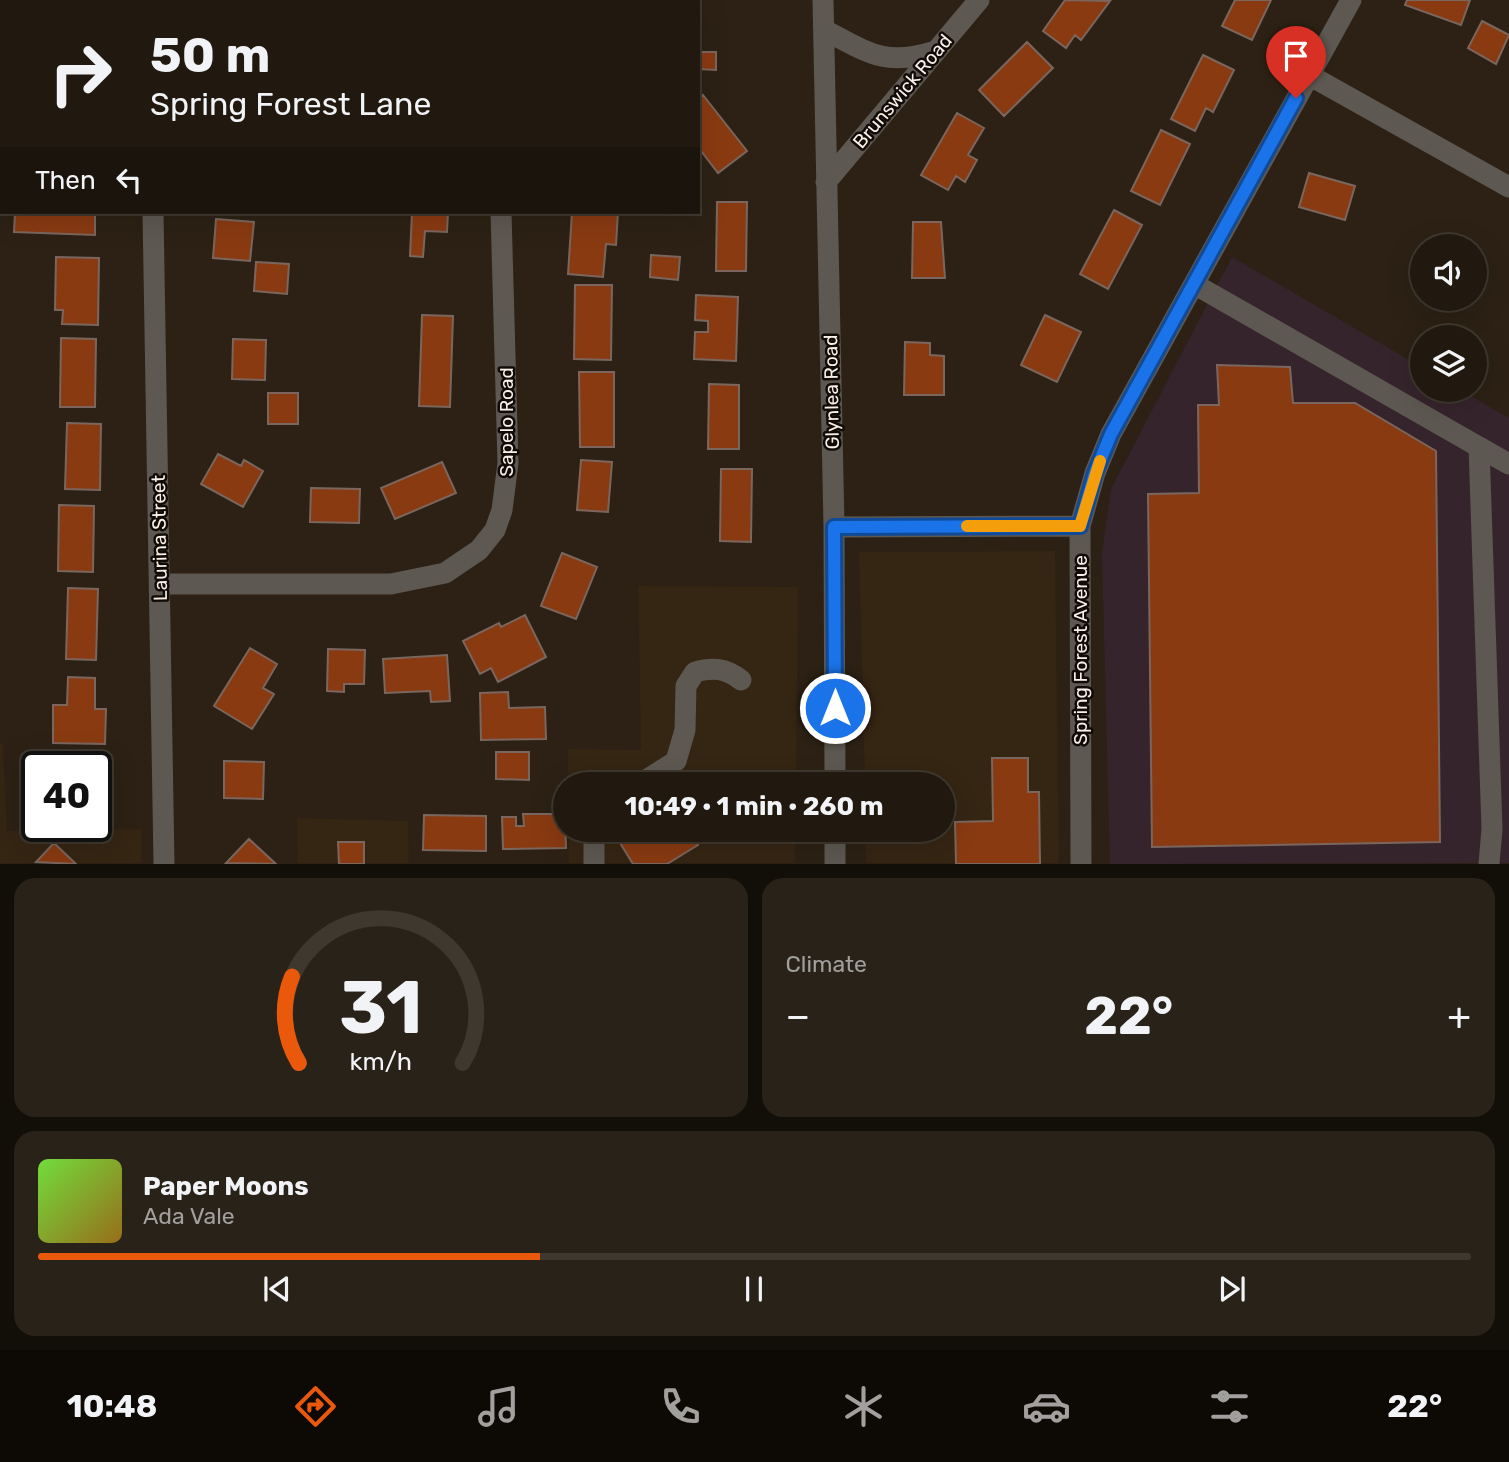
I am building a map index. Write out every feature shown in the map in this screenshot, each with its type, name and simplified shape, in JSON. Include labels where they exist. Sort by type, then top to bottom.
[{"type":"street","name":"Glynlea Road","points":[[823,0],[834,527],[835,772]]},
{"type":"street","name":"Brunswick Road","points":[[825,182],[932,52],[979,0]]},
{"type":"street","name":"Spring Forest Avenue","points":[[1081,863],[1080,526],[1095,473],[1111,434],[1351,0]]},
{"type":"street","points":[[824,30],[886,59],[906,60],[932,52]]},
{"type":"street","points":[[1309,75],[1509,187]]},
{"type":"street","name":"Laurina Street","points":[[153,214],[164,863]]},
{"type":"street","name":"Sapelo Road","points":[[160,584],[391,584],[445,573],[479,550],[495,530],[502,510],[508,463],[501,214]]},
{"type":"street","points":[[1194,284],[1509,464]]},
{"type":"street","points":[[1479,447],[1500,829],[1489,863]]},
{"type":"street","points":[[834,527],[1080,526]]},
{"type":"street","points":[[659,772],[676,761],[685,730],[686,686],[695,673],[711,668],[730,671],[741,680]]},
{"type":"street","points":[[594,842],[594,863]]},
{"type":"street","points":[[835,842],[835,863]]},
{"type":"shaded area","points":[[1232,257],[1410,360],[1410,402],[1482,402],[1509,418],[1509,863],[1110,864],[1102,554],[1111,489]]},
{"type":"shaded area","points":[[1055,551],[1059,863],[866,863],[866,842],[955,842],[955,772],[865,772],[859,552]]},
{"type":"shaded area","points":[[638,586],[798,587],[796,772],[568,772],[568,749],[641,750]]},
{"type":"shaded area","points":[[0,744],[3,744],[7,831],[21,831],[21,842],[112,842],[112,829],[141,829],[141,863],[0,863]]},
{"type":"shaded area","points":[[297,818],[408,821],[409,863],[298,863]]},
{"type":"shaded area","points":[[569,842],[795,842],[795,863],[569,863]]},
{"type":"building","points":[[1065,0],[1110,1],[1081,40],[1075,35],[1066,48],[1043,31]]},
{"type":"building","points":[[1235,0],[1271,0],[1252,40],[1222,26]]},
{"type":"building","points":[[1407,0],[1470,0],[1461,25],[1405,5]]},
{"type":"building","points":[[1482,21],[1509,35],[1496,64],[1468,48]]},
{"type":"building","points":[[1027,42],[1053,68],[1004,116],[979,90]]},
{"type":"building","points":[[700,52],[716,52],[716,70],[700,69]]},
{"type":"building","points":[[1203,55],[1234,70],[1213,112],[1206,108],[1195,131],[1171,119]]},
{"type":"building","points":[[703,95],[747,151],[718,173],[700,150],[700,97]]},
{"type":"building","points":[[957,113],[984,128],[968,155],[977,160],[965,182],[956,176],[948,190],[921,175]]},
{"type":"building","points":[[1161,130],[1190,144],[1160,205],[1131,191]]},
{"type":"building","points":[[1309,173],[1355,186],[1345,220],[1299,207]]},
{"type":"building","points":[[717,202],[747,202],[746,271],[716,271]]},
{"type":"building","points":[[1114,210],[1142,225],[1108,289],[1080,274]]},
{"type":"building","points":[[15,214],[95,214],[95,235],[14,232]]},
{"type":"building","points":[[412,214],[448,214],[447,232],[425,231],[423,257],[410,256]]},
{"type":"building","points":[[572,214],[618,214],[616,245],[606,244],[603,277],[568,274]]},
{"type":"building","points":[[216,219],[254,222],[250,261],[213,258]]},
{"type":"building","points":[[913,222],[941,222],[945,278],[912,278]]},
{"type":"building","points":[[651,255],[680,257],[678,280],[650,277]]},
{"type":"building","points":[[56,257],[99,258],[98,325],[62,324],[63,310],[55,310]]},
{"type":"building","points":[[256,262],[289,264],[287,294],[254,291]]},
{"type":"building","points":[[575,285],[612,285],[611,360],[574,359]]},
{"type":"building","points":[[696,295],[738,297],[736,361],[694,359],[695,332],[708,332],[708,321],[695,320]]},
{"type":"building","points":[[422,315],[453,316],[450,407],[419,406]]},
{"type":"building","points":[[1045,315],[1081,332],[1057,382],[1021,365]]},
{"type":"building","points":[[61,338],[96,339],[95,407],[60,407]]},
{"type":"building","points":[[233,339],[266,340],[265,380],[232,379]]},
{"type":"building","points":[[905,342],[930,343],[930,355],[944,356],[944,395],[904,395]]},
{"type":"building","points":[[1217,365],[1290,367],[1293,403],[1355,403],[1436,451],[1440,842],[1152,847],[1148,494],[1199,493],[1198,405],[1219,405]]},
{"type":"building","points":[[579,372],[614,372],[614,447],[580,447]]},
{"type":"building","points":[[709,384],[739,385],[739,449],[708,449]]},
{"type":"building","points":[[268,393],[298,393],[298,424],[268,424]]},
{"type":"building","points":[[67,423],[101,424],[100,490],[65,489]]},
{"type":"building","points":[[218,454],[241,466],[244,460],[263,471],[243,507],[201,484]]},
{"type":"building","points":[[581,460],[612,462],[608,512],[577,510]]},
{"type":"building","points":[[442,462],[456,493],[395,519],[381,488]]},
{"type":"building","points":[[721,469],[752,469],[751,542],[720,541]]},
{"type":"building","points":[[311,488],[360,489],[359,523],[310,522]]},
{"type":"building","points":[[59,505],[94,506],[93,572],[58,571]]},
{"type":"building","points":[[562,553],[597,567],[576,619],[541,606]]},
{"type":"building","points":[[68,588],[98,589],[96,660],[66,659]]},
{"type":"building","points":[[525,615],[546,657],[498,682],[491,668],[480,674],[463,641],[499,623],[501,627]]},
{"type":"building","points":[[250,648],[277,664],[263,688],[274,694],[252,729],[214,706]]},
{"type":"building","points":[[328,649],[365,650],[364,684],[344,684],[344,692],[327,691]]},
{"type":"building","points":[[447,655],[450,701],[431,702],[430,691],[385,693],[383,659]]},
{"type":"building","points":[[68,677],[95,678],[95,709],[106,709],[105,744],[53,743],[53,705],[67,705]]},
{"type":"building","points":[[508,692],[509,708],[545,707],[546,739],[481,740],[480,693]]},
{"type":"building","points":[[496,752],[529,752],[529,780],[496,779]]},
{"type":"building","points":[[992,758],[1028,758],[1028,792],[1039,792],[1040,864],[956,864],[955,822],[993,821]]},
{"type":"building","points":[[224,761],[264,762],[263,799],[224,798]]},
{"type":"building","points":[[523,814],[553,814],[553,842],[566,842],[566,848],[503,849],[502,817],[516,817],[516,826],[524,826]]},
{"type":"building","points":[[424,815],[486,816],[486,851],[423,850]]},
{"type":"building","points":[[249,839],[276,864],[226,863]]},
{"type":"building","points":[[338,842],[364,842],[364,864],[339,864]]},
{"type":"building","points":[[619,842],[696,842],[698,845],[667,864],[633,864]]},
{"type":"building","points":[[54,843],[76,864],[36,862]]},
{"type":"slow traffic","points":[[967,526],[1080,526],[1100,461]]},
{"type":"route","points":[[835,708],[834,527],[1080,526],[1095,473],[1111,434],[1296,98]]}]
